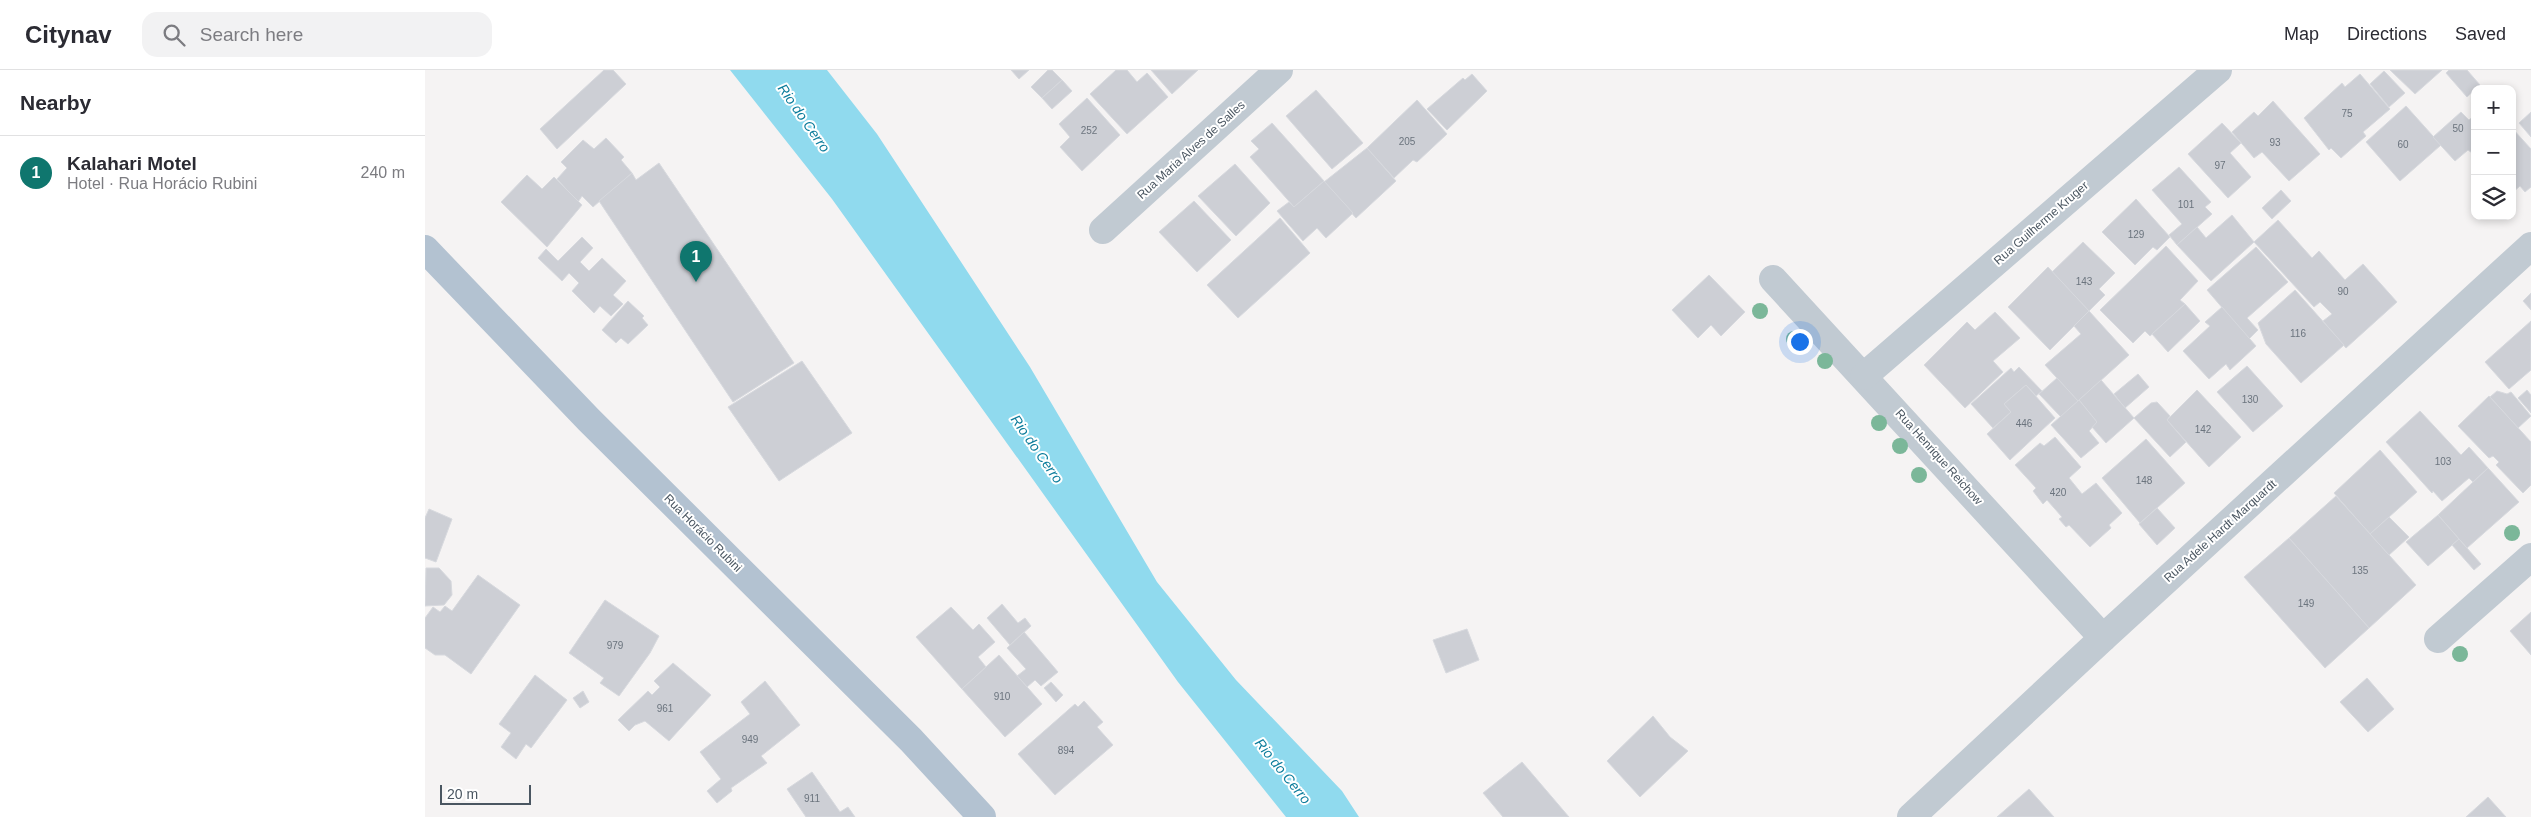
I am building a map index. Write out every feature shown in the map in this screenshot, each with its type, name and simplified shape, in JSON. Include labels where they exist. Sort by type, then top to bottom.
[{"type":"main road","name":"Rua Horácio Rubini","points":[[425,249],[589,420],[911,740],[982,817]]},
{"type":"street","name":"Rua Maria Alves de Salles","points":[[1103,230],[1279,70]]},
{"type":"street","name":"Rua Guilherme Kruger","points":[[1864,376],[2218,70]]},
{"type":"street","name":"Rua Adele Hardt Marquardt","points":[[1911,817],[2103,638],[2531,246]]},
{"type":"street","name":"Rua Henrique Reichow","points":[[1773,279],[2103,638]]},
{"type":"street","points":[[2438,639],[2531,557]]},
{"type":"water","name":"Rio do Cerro","points":[[730,70],[827,70],[877,134],[1030,367],[1157,582],[1236,680],[1342,791],[1359,817],[1286,817],[1178,682],[832,199]]},
{"type":"building","points":[[604,70],[613,70],[626,84],[557,149],[540,129]]},
{"type":"building","points":[[1011,70],[1029,70],[1019,79]]},
{"type":"building","points":[[1048,70],[1052,70],[1062,80],[1042,98],[1031,87]]},
{"type":"building","points":[[1116,70],[1127,70],[1137,82],[1147,73],[1168,97],[1127,134],[1090,94]]},
{"type":"building","points":[[1151,70],[1198,70],[1172,94]]},
{"type":"building","points":[[2390,70],[2442,70],[2415,94]]},
{"type":"building","points":[[2449,70],[2467,70],[2480,85],[2471,85],[2471,93],[2467,97],[2446,73]]},
{"type":"building","points":[[2384,71],[2405,93],[2389,107],[2370,84]]},
{"type":"building","points":[[1472,74],[1487,91],[1447,130],[1427,109],[1463,78],[1465,80]]},
{"type":"building","points":[[2360,74],[2390,109],[2363,132],[2366,136],[2341,158],[2331,148],[2329,150],[2304,118],[2342,83],[2345,87]]},
{"type":"building","points":[[1062,80],[1072,91],[1052,109],[1042,98]]},
{"type":"building","points":[[1316,90],[1363,143],[1332,169],[1286,116]]},
{"type":"building","points":[[1087,98],[1120,135],[1082,171],[1060,147],[1070,137],[1059,124]]},
{"type":"building","points":[[1417,100],[1447,134],[1417,162],[1413,160],[1394,178],[1367,148]]},
{"type":"building","points":[[2273,101],[2320,154],[2289,181],[2262,152],[2254,158],[2232,132],[2254,112],[2258,116]]},
{"type":"building","points":[[2406,106],[2441,145],[2400,181],[2366,142]]},
{"type":"building","points":[[2461,112],[2469,120],[2471,118],[2471,152],[2468,150],[2455,161],[2433,137]]},
{"type":"building","points":[[2531,112],[2531,137],[2519,123]]},
{"type":"building","points":[[1272,123],[1324,181],[1294,207],[1250,157],[1259,149],[1251,141]]},
{"type":"building","points":[[2222,123],[2241,143],[2230,153],[2251,177],[2228,198],[2188,154]]},
{"type":"building","points":[[2516,132],[2531,149],[2531,187],[2525,192],[2520,186],[2516,190]]},
{"type":"building","points":[[606,138],[624,157],[621,160],[632,173],[593,207],[582,196],[578,202],[557,179],[567,168],[561,162],[583,140],[594,149]]},
{"type":"building","points":[[1367,148],[1396,181],[1356,218],[1324,182]]},
{"type":"building","points":[[659,163],[794,363],[733,402],[599,201],[632,173],[636,180]]},
{"type":"building","points":[[1235,164],[1270,203],[1236,236],[1198,196]]},
{"type":"building","points":[[2179,167],[2211,202],[2205,207],[2212,214],[2177,245],[2169,235],[2182,224],[2152,190]]},
{"type":"building","points":[[527,175],[542,189],[554,177],[582,205],[547,247],[501,202]]},
{"type":"building","points":[[1324,181],[1353,213],[1326,238],[1317,228],[1303,241],[1277,211],[1289,202],[1294,207]]},
{"type":"building","points":[[2281,190],[2291,201],[2272,219],[2262,208]]},
{"type":"building","points":[[2136,199],[2170,237],[2157,250],[2153,247],[2135,265],[2102,232]]},
{"type":"building","points":[[1194,201],[1231,240],[1197,272],[1159,232]]},
{"type":"building","points":[[2232,215],[2254,242],[2211,281],[2177,245],[2197,227],[2206,238]]},
{"type":"building","points":[[1280,218],[1310,253],[1238,318],[1207,285]]},
{"type":"building","points":[[2278,220],[2312,258],[2319,251],[2345,280],[2363,264],[2397,302],[2346,348],[2323,321],[2332,314],[2320,302],[2314,307],[2254,242]]},
{"type":"building","points":[[582,237],[593,248],[580,262],[589,271],[602,258],[626,281],[613,295],[623,304],[611,316],[600,306],[594,313],[572,291],[579,283],[569,273],[562,281],[538,258],[546,249],[558,261]]},
{"type":"building","points":[[2083,242],[2115,273],[2099,289],[2105,295],[2089,311],[2052,272]]},
{"type":"building","points":[[2166,246],[2198,281],[2180,300],[2185,304],[2150,336],[2145,331],[2133,343],[2100,310]]},
{"type":"building","points":[[2256,247],[2288,282],[2247,318],[2258,330],[2249,339],[2207,290]]},
{"type":"building","points":[[2048,267],[2089,311],[2050,350],[2008,307]]},
{"type":"building","points":[[1709,275],[1745,312],[1721,336],[1711,325],[1698,338],[1672,310]]},
{"type":"building","points":[[2295,290],[2344,345],[2301,383],[2266,344],[2258,323]]},
{"type":"building","points":[[2531,293],[2531,310],[2523,301]]},
{"type":"building","points":[[628,301],[644,316],[642,318],[648,325],[628,344],[621,338],[616,343],[602,330]]},
{"type":"building","points":[[2185,304],[2200,321],[2168,352],[2152,334]]},
{"type":"building","points":[[2222,307],[2256,346],[2230,370],[2226,364],[2209,379],[2183,351],[2210,326],[2205,322]]},
{"type":"building","points":[[2089,311],[2129,355],[2078,401],[2045,365],[2081,334],[2074,326]]},
{"type":"building","points":[[1995,312],[2020,338],[1993,361],[2003,372],[1965,408],[1924,365],[1967,322],[1975,330]]},
{"type":"building","points":[[2531,321],[2531,370],[2509,389],[2485,362]]},
{"type":"building","points":[[802,361],[852,433],[779,481],[728,407]]},
{"type":"building","points":[[2247,366],[2283,406],[2253,432],[2217,392]]},
{"type":"building","points":[[2019,367],[2042,391],[2036,396],[2026,385],[2004,404],[2011,412],[1993,428],[1971,404],[2011,368],[2014,372]]},
{"type":"building","points":[[2138,374],[2149,387],[2125,408],[2114,394]]},
{"type":"building","points":[[2057,378],[2078,401],[2061,417],[2039,394]]},
{"type":"building","points":[[2101,380],[2134,418],[2106,443],[2092,427],[2097,422],[2079,400]]},
{"type":"building","points":[[2026,385],[2055,418],[2010,460],[1987,434],[2011,412],[2004,404]]},
{"type":"building","points":[[2197,390],[2241,437],[2209,467],[2167,420]]},
{"type":"building","points":[[2527,390],[2531,395],[2531,413],[2518,398]]},
{"type":"building","points":[[2497,391],[2507,394],[2511,392],[2531,416],[2518,428],[2490,397]]},
{"type":"building","points":[[2489,396],[2531,442],[2531,485],[2523,493],[2496,465],[2499,462],[2493,456],[2489,458],[2458,426]]},
{"type":"building","points":[[2079,400],[2097,422],[2089,431],[2099,443],[2081,458],[2051,425]]},
{"type":"building","points":[[2157,402],[2170,416],[2167,420],[2186,442],[2170,457],[2134,418],[2151,403]]},
{"type":"building","points":[[2420,411],[2461,455],[2469,447],[2488,468],[2473,482],[2469,478],[2442,501],[2433,491],[2432,493],[2386,442]]},
{"type":"building","points":[[2055,437],[2081,467],[2069,478],[2082,494],[2096,483],[2122,513],[2109,525],[2111,528],[2090,547],[2069,525],[2066,527],[2059,519],[2062,517],[2047,500],[2043,504],[2033,491],[2036,488],[2015,465],[2040,443],[2044,446]]},
{"type":"building","points":[[2146,439],[2185,483],[2140,523],[2102,478]]},
{"type":"building","points":[[2380,450],[2417,492],[2370,534],[2334,493]]},
{"type":"building","points":[[2488,468],[2519,502],[2467,548],[2438,515]]},
{"type":"building","points":[[2336,496],[2416,585],[2369,628],[2289,538]]},
{"type":"building","points":[[2157,508],[2175,528],[2157,545],[2139,524]]},
{"type":"building","points":[[429,509],[452,519],[436,562],[425,558],[425,518]]},
{"type":"building","points":[[2438,515],[2459,539],[2428,566],[2406,542]]},
{"type":"building","points":[[2389,517],[2409,537],[2389,555],[2370,534]]},
{"type":"building","points":[[2289,538],[2369,628],[2325,668],[2244,577]]},
{"type":"building","points":[[2459,539],[2481,564],[2474,570],[2452,545]]},
{"type":"building","points":[[426,568],[439,568],[451,581],[452,595],[444,605],[425,606]]},
{"type":"building","points":[[478,575],[520,605],[471,674],[445,655],[435,655],[425,648],[425,618],[433,607],[440,612],[445,606],[452,611]]},
{"type":"building","points":[[605,600],[659,636],[650,653],[619,696],[600,683],[604,678],[569,653]]},
{"type":"building","points":[[1002,604],[1018,623],[1025,618],[1031,626],[1010,645],[987,618]]},
{"type":"building","points":[[951,607],[973,630],[979,624],[995,642],[978,657],[986,667],[962,689],[916,637]]},
{"type":"building","points":[[2531,612],[2531,655],[2510,631]]},
{"type":"building","points":[[1467,629],[1479,660],[1446,673],[1433,640]]},
{"type":"building","points":[[1024,632],[1058,672],[1041,686],[1035,680],[1027,687],[1017,676],[1026,669],[1007,648]]},
{"type":"building","points":[[999,655],[1042,704],[1005,737],[962,689]]},
{"type":"building","points":[[673,663],[711,695],[669,741],[645,721],[635,725],[629,731],[618,720],[648,691],[652,695],[660,687],[654,681]]},
{"type":"building","points":[[535,675],[567,700],[531,748],[526,744],[516,759],[501,747],[511,733],[499,724]]},
{"type":"building","points":[[2367,678],[2394,709],[2368,732],[2340,702]]},
{"type":"building","points":[[765,681],[800,725],[761,756],[767,763],[731,788],[732,791],[717,803],[707,791],[721,779],[700,752],[750,714],[741,702]]},
{"type":"building","points":[[1051,682],[1063,695],[1056,702],[1044,688]]},
{"type":"building","points":[[583,691],[589,702],[580,708],[573,698]]},
{"type":"building","points":[[1084,701],[1103,722],[1097,727],[1113,745],[1055,795],[1018,754],[1075,704],[1078,707]]},
{"type":"building","points":[[1653,716],[1670,737],[1688,751],[1640,797],[1607,761]]},
{"type":"building","points":[[1522,762],[1569,817],[1503,817],[1483,793]]},
{"type":"building","points":[[812,772],[840,812],[848,807],[855,817],[806,817],[787,789]]},
{"type":"building","points":[[2029,789],[2054,817],[1997,817]]},
{"type":"building","points":[[2488,797],[2506,817],[2466,817]]},
{"type":"place","name":"Kalahari Motel","points":[[696,282]]}]
